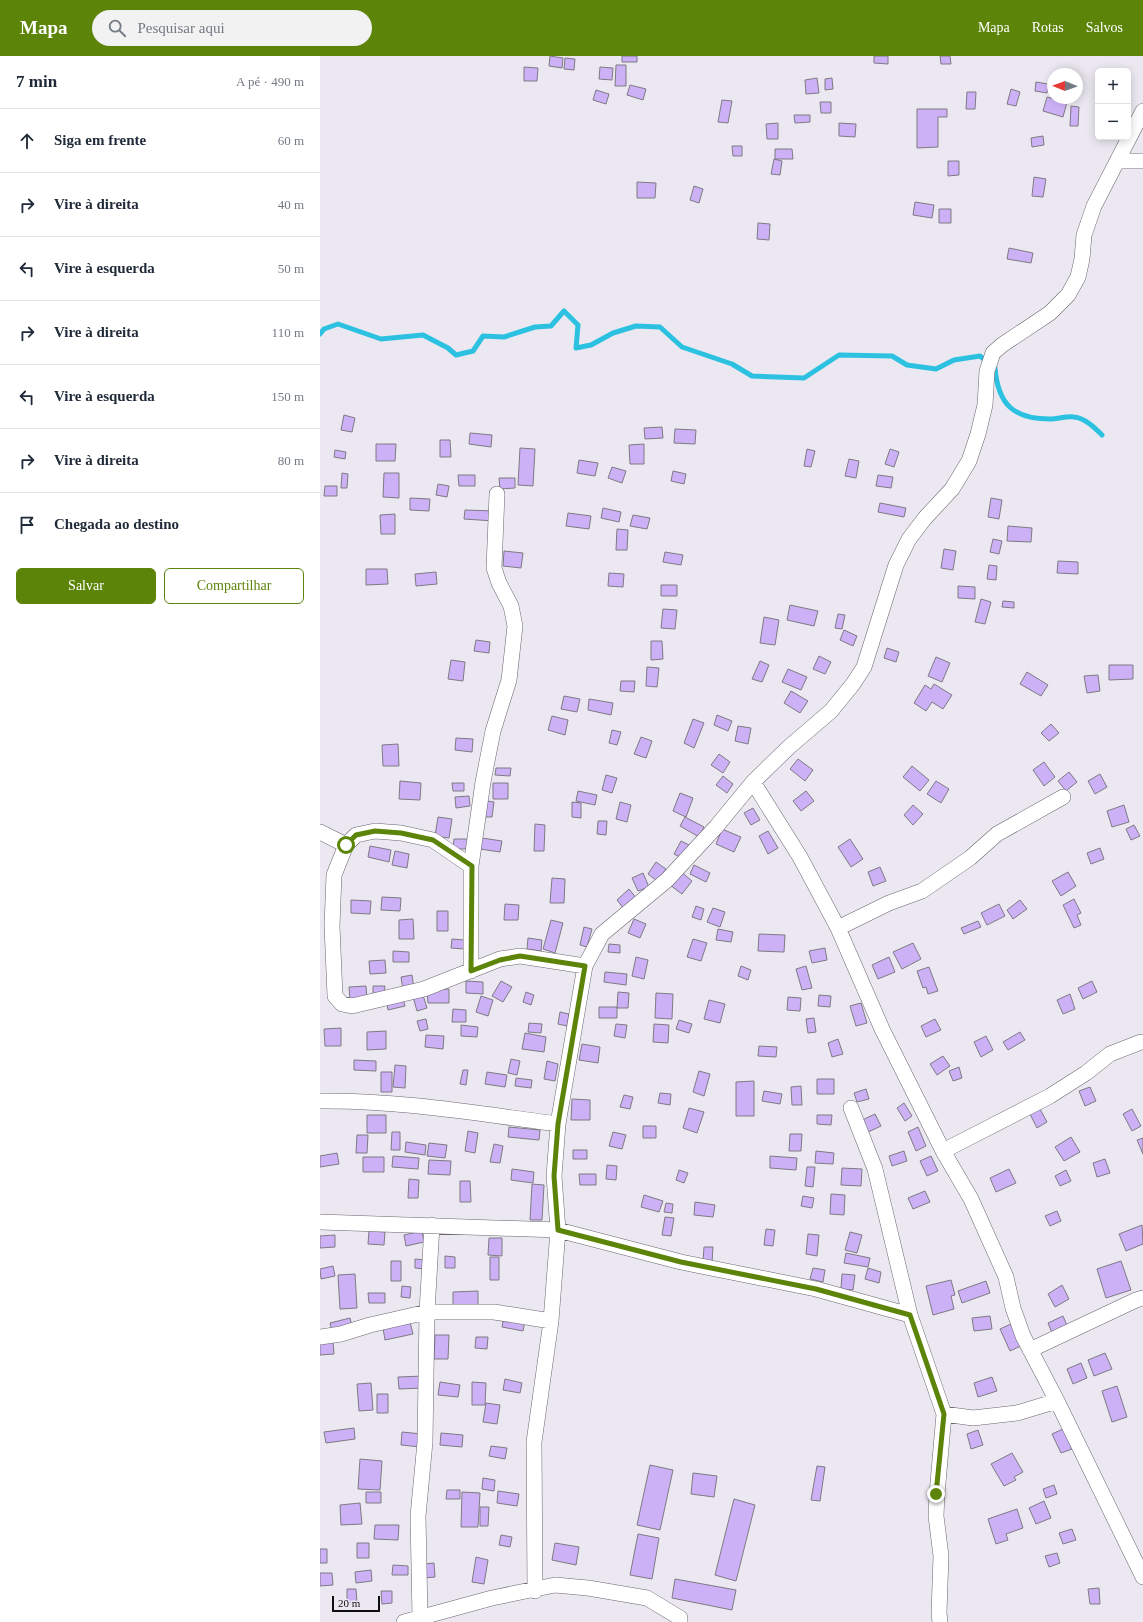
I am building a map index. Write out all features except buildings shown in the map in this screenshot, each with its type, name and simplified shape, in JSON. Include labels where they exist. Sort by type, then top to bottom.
[{"type":"street","points":[[535,1591],[534,1442],[551,1321],[558,1230],[554,1176],[558,1124],[585,966],[602,934],[667,880],[716,827],[753,782],[789,747],[831,711],[853,684],[864,667],[896,565],[909,539],[925,518],[952,489],[969,461],[978,434],[983,412],[987,371],[993,353],[1002,344],[1050,313],[1068,295],[1078,277],[1082,259],[1084,235],[1094,206],[1143,111]]},
{"type":"street","points":[[1117,161],[1143,161]]},
{"type":"street","points":[[471,971],[472,866],[483,782],[493,731],[509,680],[515,626],[511,606],[499,583],[494,568],[497,494]]},
{"type":"street","points":[[753,782],[800,856],[838,928],[882,1029],[943,1151],[971,1199],[1006,1277],[1013,1308],[1022,1336],[1057,1401],[1143,1577]]},
{"type":"street","points":[[838,928],[890,903],[922,891],[970,858],[997,834],[1063,797]]},
{"type":"street","points":[[472,866],[433,840],[401,833],[375,831],[356,835],[346,845],[334,874],[332,926],[335,996],[342,1004],[352,1006],[424,989],[500,960],[520,956],[585,966]]},
{"type":"street","points":[[320,832],[346,845]]},
{"type":"street","points":[[943,1151],[1050,1096],[1086,1073],[1110,1054],[1141,1042]]},
{"type":"street","points":[[320,1101],[347,1101],[437,1109],[558,1124]]},
{"type":"street","points":[[851,1108],[875,1168],[910,1315],[944,1414],[936,1494],[936,1516],[941,1556],[940,1622]]},
{"type":"street","points":[[320,1222],[558,1230],[681,1262],[816,1289],[910,1315]]},
{"type":"street","points":[[420,1617],[418,1516],[425,1442],[427,1312],[432,1225]]},
{"type":"street","points":[[1030,1350],[1143,1298]]},
{"type":"street","points":[[320,1337],[341,1334],[370,1325],[427,1312],[494,1312],[551,1321]]},
{"type":"street","points":[[944,1414],[972,1418],[1017,1413],[1057,1401]]},
{"type":"street","points":[[404,1622],[492,1598],[535,1591],[555,1585],[588,1588],[647,1598],[680,1618],[680,1622]]},
{"type":"waterway","points":[[320,334],[324,329],[338,324],[381,339],[423,335],[448,348],[456,355],[473,351],[483,336],[504,337],[535,327],[551,326],[564,311],[578,325],[576,348],[591,345],[613,333],[636,326],[660,327],[682,347],[732,364],[752,376],[804,378],[839,355],[892,356],[907,365],[936,369],[954,360],[980,356],[995,368],[997,381],[1004,400],[1017,412],[1026,416],[1037,418],[1050,419],[1071,417],[1082,419],[1102,435]]},
{"type":"route","points":[[346,845],[356,835],[375,831],[401,833],[433,840],[472,866],[471,971],[500,960],[520,956],[585,966],[558,1124],[554,1176],[558,1230],[681,1262],[816,1289],[910,1315],[944,1414],[936,1494]]}]
